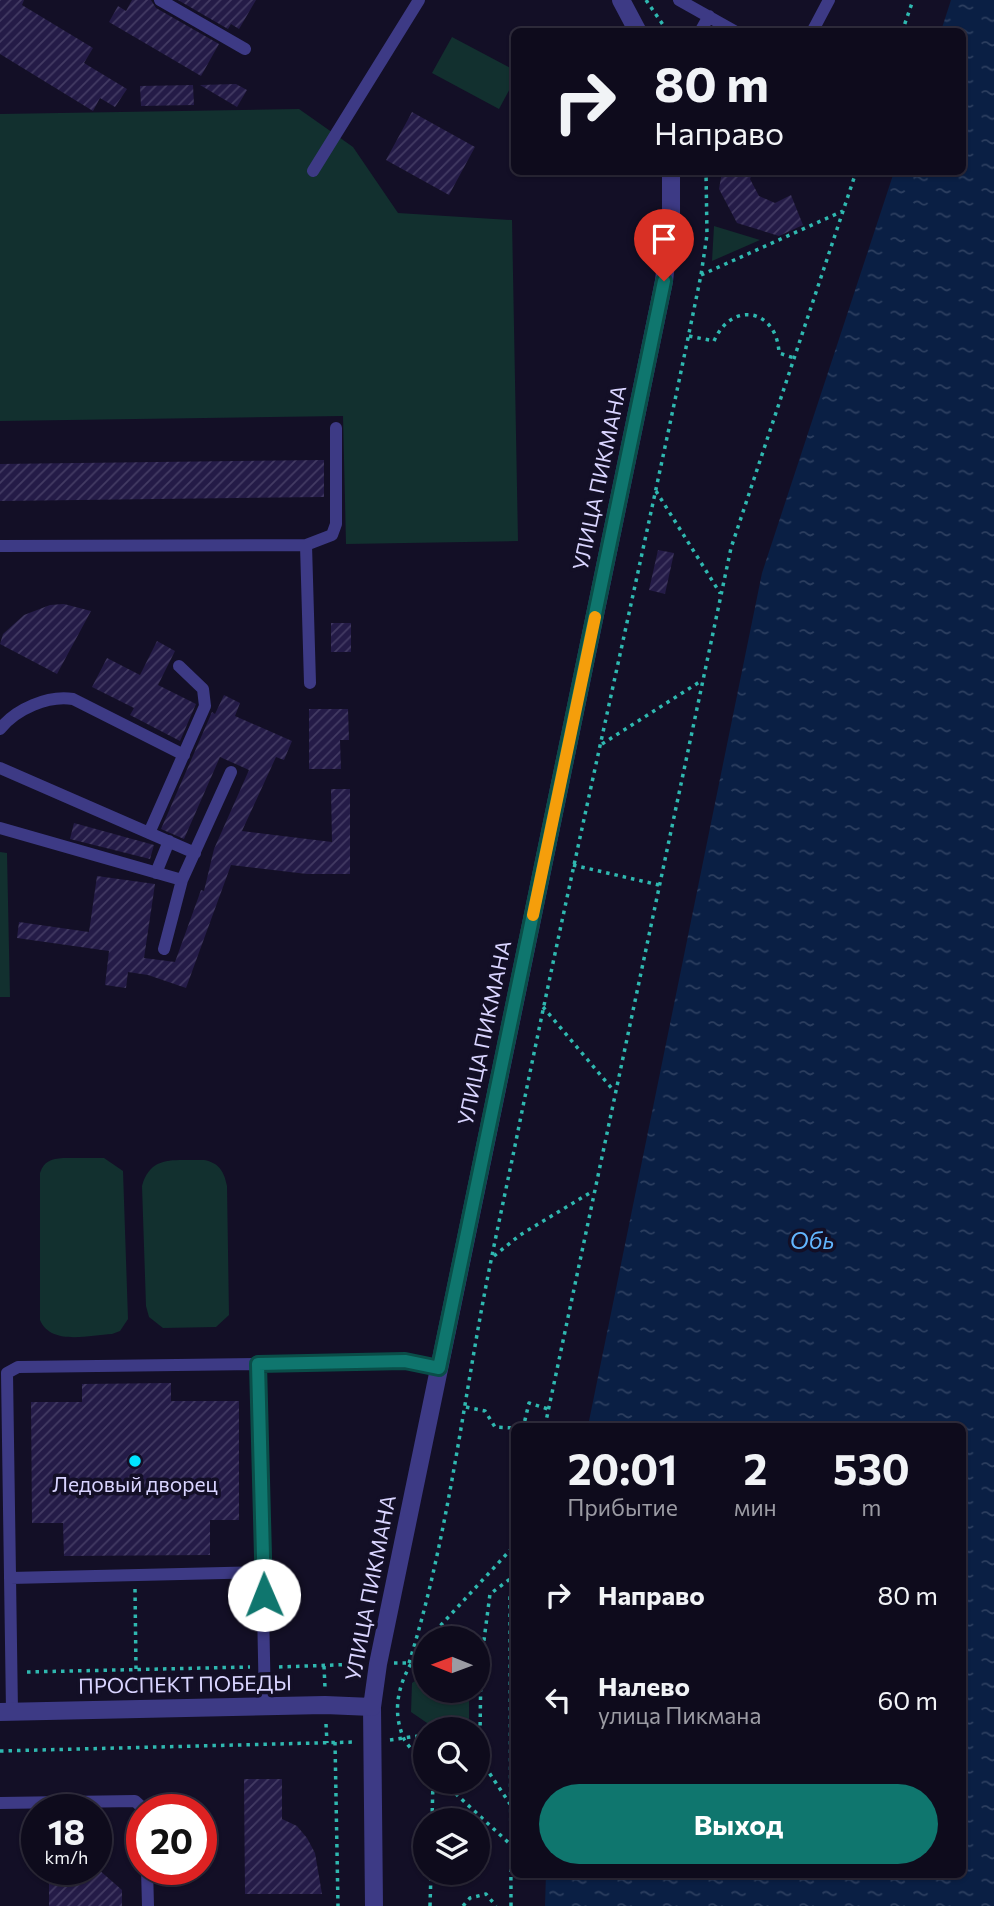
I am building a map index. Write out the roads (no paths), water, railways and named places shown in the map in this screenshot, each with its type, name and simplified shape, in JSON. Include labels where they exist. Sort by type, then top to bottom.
[{"type":"street","points":[[624,1],[639,28]]},
{"type":"street","name":"УЛИЦА ПИКМАНА","points":[[374,1906],[370,1741],[378,1664],[664,281],[671,220],[671,175]]},
{"type":"street","name":"ПРОСПЕКТ ПОБЕДЫ","points":[[6,1712],[265,1706],[372,1707]]},
{"type":"lane","points":[[160,0],[245,49]]},
{"type":"lane","points":[[313,171],[419,0]]},
{"type":"lane","points":[[679,0],[729,28]]},
{"type":"lane","points":[[814,28],[829,0]]},
{"type":"lane","points":[[702,28],[709,16]]},
{"type":"lane","points":[[0,546],[306,545],[332,535],[337,524],[336,428]]},
{"type":"lane","points":[[306,545],[310,683]]},
{"type":"lane","points":[[149,832],[205,706],[203,690],[179,666]]},
{"type":"lane","points":[[0,729],[13,717],[45,700],[62,697],[73,699],[184,755]]},
{"type":"lane","points":[[1,770],[195,852]]},
{"type":"lane","points":[[164,949],[182,880],[231,772]]},
{"type":"lane","points":[[0,828],[182,880]]},
{"type":"lane","points":[[156,873],[169,841]]},
{"type":"lane","points":[[6,1712],[12,1672],[7,1373],[18,1367],[405,1361],[439,1368]]},
{"type":"lane","points":[[258,1364],[265,1706]]},
{"type":"lane","points":[[10,1577],[264,1572]]},
{"type":"lane","points":[[0,1803],[126,1801]]},
{"type":"lane","points":[[147,1885],[148,1906]]},
{"type":"water","name":"Обь","points":[[951,0],[994,0],[994,1906],[545,1906],[546,1878],[966,1878],[966,1423],[589,1423],[762,573],[893,175],[966,175],[966,28],[942,28]]},
{"type":"place","name":"Ледовый дворец","points":[[135,1461]]}]
